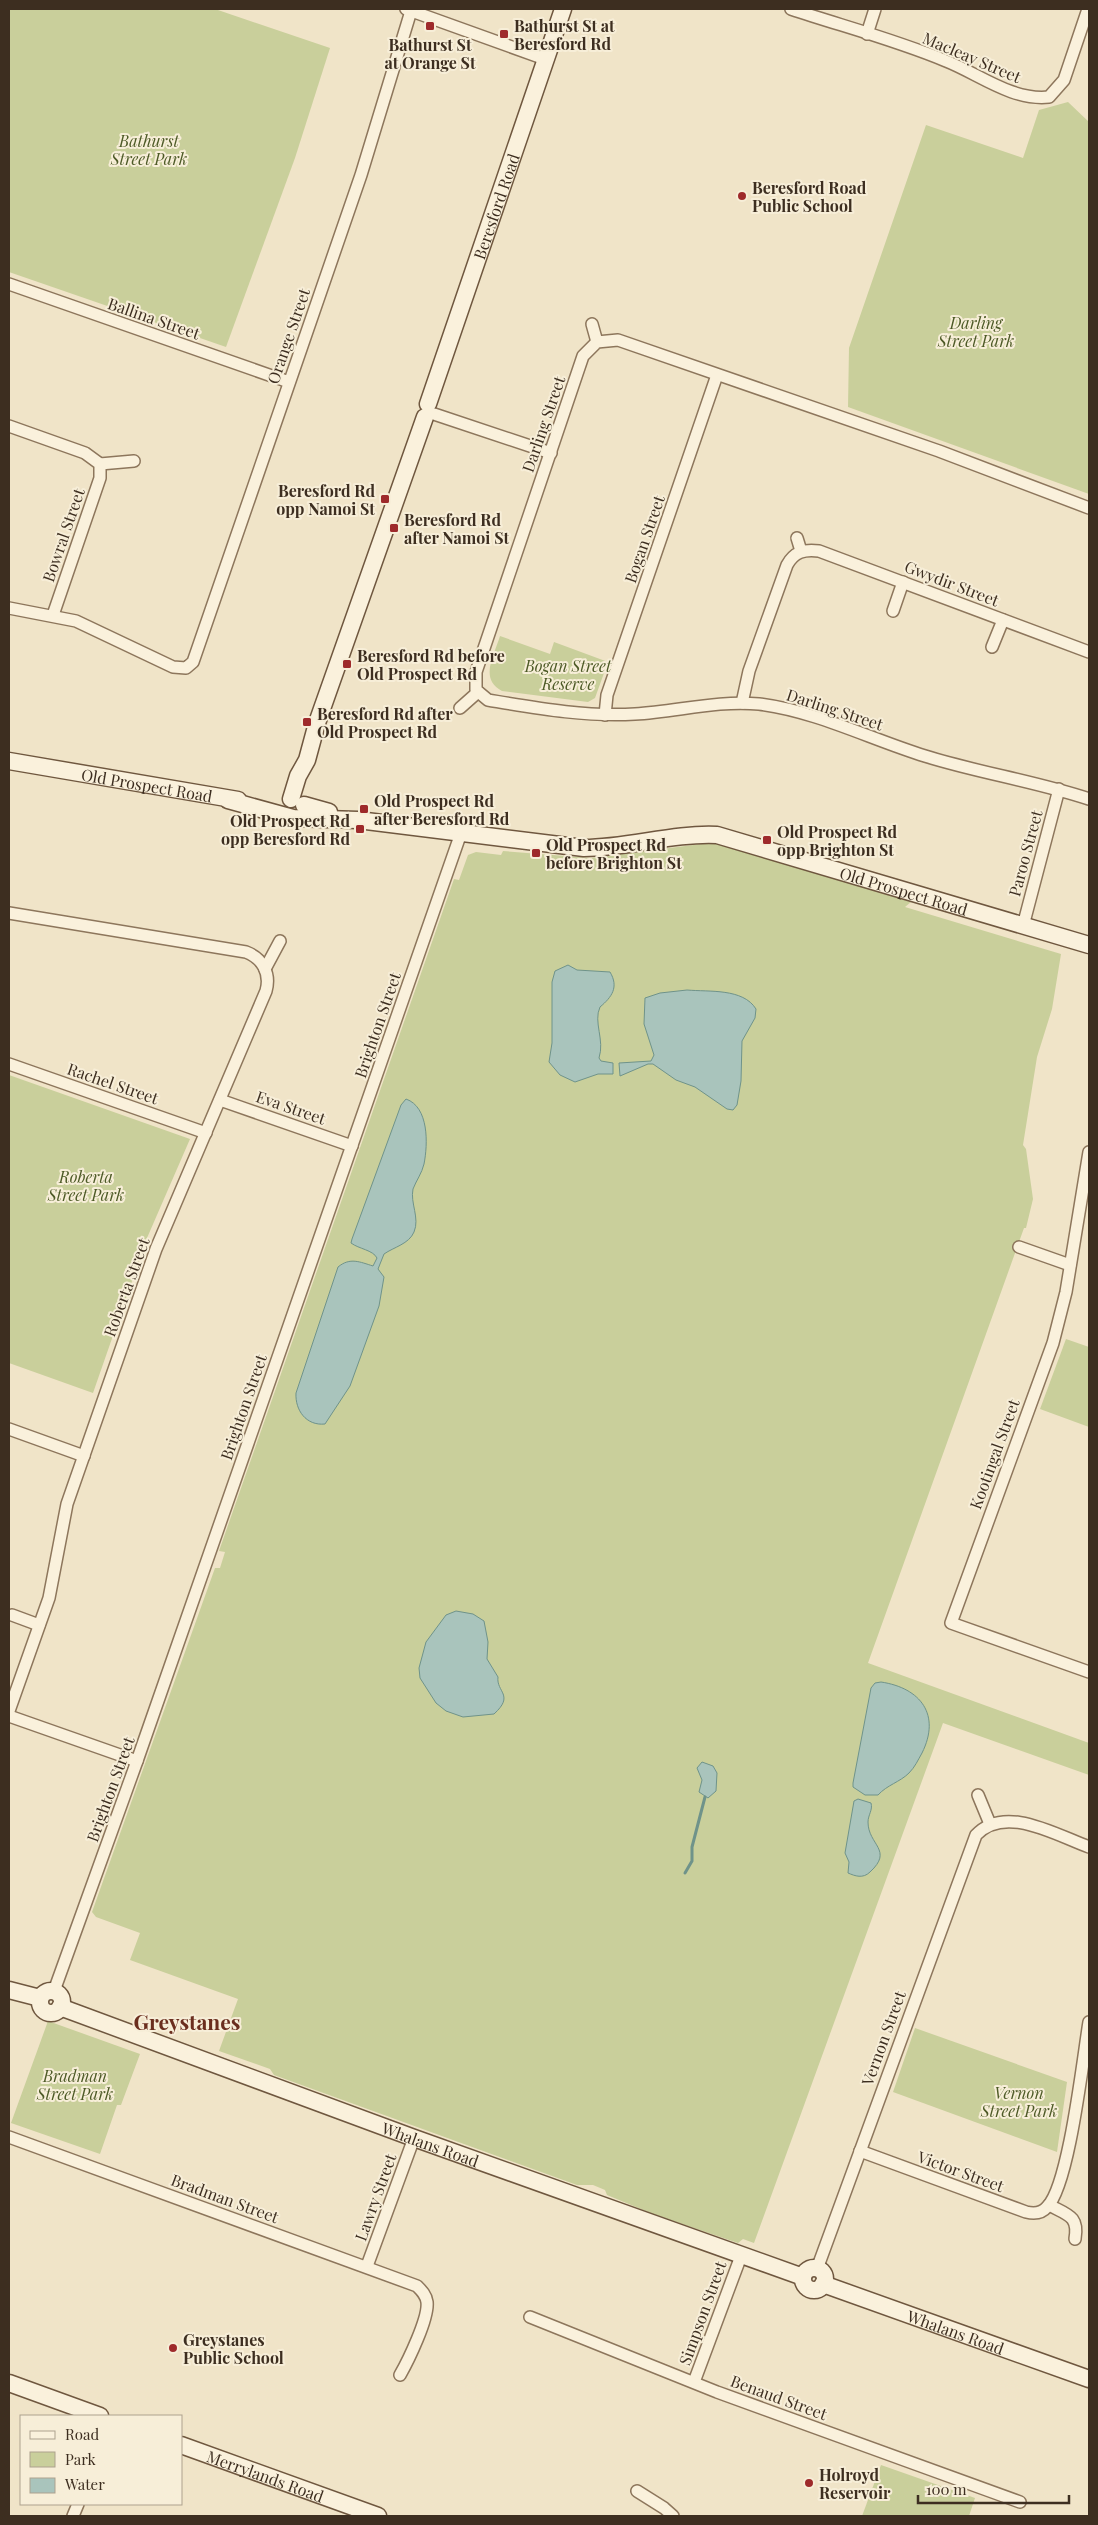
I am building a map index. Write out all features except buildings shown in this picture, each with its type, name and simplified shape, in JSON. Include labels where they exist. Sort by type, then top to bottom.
[{"type":"street","name":"Beresford Road","points":[[295,807],[298,776],[307,760],[317,723],[429,412],[563,9]]},
{"type":"street","name":"Macleay Street","points":[[791,9],[946,60],[1021,96],[1035,98],[1049,97],[1064,80],[1088,9]]},
{"type":"street","points":[[867,34],[875,9]]},
{"type":"street","points":[[408,10],[545,59]]},
{"type":"street","name":"Orange Street","points":[[9,608],[54,615],[76,621],[172,667],[188,671],[195,658],[361,176],[408,10]]},
{"type":"street","name":"Ballina Street","points":[[9,284],[289,382]]},
{"type":"street","points":[[592,324],[597,342],[618,340],[940,451],[1089,508]]},
{"type":"street","name":"Darling Street","points":[[597,342],[583,356],[476,672],[474,682],[478,692],[488,700],[560,711],[605,715],[742,703],[790,710],[922,755],[1059,789],[1089,799]]},
{"type":"street","name":"Bogan Street","points":[[605,715],[607,695],[717,375]]},
{"type":"street","points":[[429,412],[551,453]]},
{"type":"street","points":[[9,426],[85,452],[100,464],[134,461]]},
{"type":"street","name":"Bowral Street","points":[[54,615],[100,478],[100,464]]},
{"type":"street","points":[[742,703],[749,671],[786,565],[793,556],[801,551],[797,538]]},
{"type":"street","name":"Gwydir Street","points":[[801,551],[819,552],[1089,652]]},
{"type":"street","points":[[893,611],[903,582]]},
{"type":"street","points":[[992,647],[1003,620]]},
{"type":"street","points":[[460,708],[478,692]]},
{"type":"street","name":"Old Prospect Road","points":[[9,761],[228,800],[295,807],[358,820],[584,848],[717,835],[1089,945]]},
{"type":"street","name":"Paroo Street","points":[[1023,926],[1059,789]]},
{"type":"street","name":"Brighton Street","points":[[47,1994],[138,1761],[461,833]]},
{"type":"street","points":[[9,913],[246,952],[257,958],[265,969]]},
{"type":"street","name":"Roberta Street","points":[[9,1711],[49,1598],[67,1504],[156,1249],[266,991],[268,981],[265,969],[280,941]]},
{"type":"street","name":"Rachel Street","points":[[9,1064],[206,1133]]},
{"type":"street","name":"Eva Street","points":[[220,1100],[352,1146]]},
{"type":"street","name":"Kootingal Street","points":[[1089,1152],[1066,1292],[1053,1342],[951,1623],[1089,1672]]},
{"type":"street","points":[[1020,1247],[1070,1265]]},
{"type":"street","points":[[9,1429],[84,1456]]},
{"type":"street","points":[[12,1615],[39,1625]]},
{"type":"street","points":[[9,1716],[138,1761]]},
{"type":"street","points":[[978,1795],[990,1824],[1000,1821],[1015,1821],[1089,1847]]},
{"type":"street","name":"Vernon Street","points":[[814,2277],[973,1841],[980,1831],[990,1824]]},
{"type":"street","points":[[9,1990],[47,1994]]},
{"type":"street","name":"Whalans Road","points":[[47,1994],[61,1998],[60,2007],[414,2138],[741,2256],[814,2277],[1089,2379]]},
{"type":"street","points":[[1075,2239],[1077,2227],[1075,2221],[1049,2205],[1069,2152],[1089,2022]]},
{"type":"street","name":"Bradman Street","points":[[9,2137],[412,2283],[429,2295],[427,2310],[411,2355],[400,2375]]},
{"type":"street","name":"Lawry Street","points":[[367,2266],[414,2138]]},
{"type":"street","name":"Victor Street","points":[[860,2151],[1026,2212],[1039,2212],[1049,2205]]},
{"type":"street","name":"Simpson Street","points":[[694,2382],[741,2256]]},
{"type":"street","name":"Benaud Street","points":[[530,2316],[694,2382],[1020,2502]]},
{"type":"street","points":[[9,2383],[97,2415]]},
{"type":"street","name":"Merrylands Road","points":[[182,2445],[378,2516]]},
{"type":"street","points":[[637,2491],[673,2516]]},
{"type":"green space","name":"Bathurst Street Park","points":[[9,9],[215,9],[330,48],[295,158],[226,347],[9,272]]},
{"type":"green space","name":"Darling Street Park","points":[[1068,102],[1089,122],[1089,494],[848,407],[849,348],[926,125],[1023,158],[1039,110]]},
{"type":"green space","name":"Bogan Street Reserve","points":[[500,636],[550,654],[554,642],[608,662],[595,698],[588,702],[502,691],[495,686],[490,674],[490,666]]},
{"type":"green space","points":[[717,842],[911,902],[905,907],[1061,954],[1052,1009],[1037,1057],[1023,1145],[1026,1149],[1033,1199],[1026,1228],[1024,1228],[868,1663],[1089,1743],[1089,1775],[943,1723],[754,2243],[743,2239],[738,2243],[653,2214],[607,2195],[605,2190],[593,2185],[577,2185],[274,2075],[270,2069],[219,2051],[238,1999],[130,1960],[140,1933],[96,1917],[92,1912],[215,1568],[220,1568],[225,1552],[219,1551],[454,879],[459,880],[468,855],[476,852],[501,855],[503,851],[591,858]]},
{"type":"green space","name":"Roberta Street Park","points":[[9,1075],[190,1139],[147,1238],[93,1393],[9,1363]]},
{"type":"green space","points":[[1066,1339],[1089,1347],[1089,1427],[1040,1409]]},
{"type":"green space","name":"Bradman Street Park","points":[[48,2021],[140,2054],[121,2105],[117,2105],[100,2154],[11,2123]]},
{"type":"green space","name":"Vernon Street Park","points":[[915,2028],[1067,2082],[1057,2152],[893,2092]]},
{"type":"green space","points":[[881,2465],[975,2498],[969,2516],[862,2516]]},
{"type":"water","points":[[568,965],[577,970],[610,972],[613,977],[613,991],[600,1007],[598,1019],[601,1045],[599,1058],[601,1061],[613,1063],[613,1074],[598,1074],[575,1082],[560,1075],[549,1062],[552,1043],[552,982],[555,971]]},
{"type":"water","points":[[687,990],[734,994],[743,997],[756,1009],[755,1018],[742,1041],[741,1081],[737,1105],[733,1110],[727,1109],[695,1087],[676,1080],[653,1064],[648,1064],[620,1076],[619,1063],[651,1061],[654,1055],[644,1024],[645,998],[660,993]]},
{"type":"water","points":[[406,1099],[414,1103],[419,1110],[423,1118],[426,1137],[424,1164],[412,1194],[416,1227],[409,1240],[384,1254],[378,1269],[384,1277],[379,1306],[350,1386],[325,1424],[318,1424],[307,1420],[303,1416],[297,1405],[296,1393],[338,1267],[351,1261],[373,1266],[377,1258],[372,1253],[351,1243],[401,1105]]},
{"type":"water","points":[[456,1611],[473,1614],[484,1621],[488,1642],[487,1659],[498,1677],[499,1686],[504,1698],[500,1708],[494,1714],[463,1717],[446,1711],[436,1703],[420,1678],[419,1668],[426,1642],[446,1615]]},
{"type":"water","points":[[881,1682],[907,1690],[917,1697],[924,1705],[928,1715],[929,1727],[922,1753],[909,1773],[878,1795],[865,1795],[853,1787],[853,1783],[871,1688],[875,1683]]},
{"type":"water","points":[[702,1762],[713,1766],[717,1773],[716,1791],[708,1798],[699,1792],[702,1780],[697,1768]]},
{"type":"water","points":[[858,1799],[871,1803],[868,1822],[869,1830],[880,1853],[877,1864],[870,1872],[862,1876],[848,1873],[849,1862],[845,1853],[854,1801]]},
{"type":"waterway","points":[[685,1873],[692,1861],[692,1847],[705,1797]]},
{"type":"place","name":"Bathurst St at Orange St","points":[[430,26]]},
{"type":"place","name":"Bathurst St at Beresford Rd","points":[[504,34]]},
{"type":"place","name":"Beresford Road Public School","points":[[742,196]]},
{"type":"place","name":"Beresford Rd opp Namoi St","points":[[385,499]]},
{"type":"place","name":"Beresford Rd after Namoi St","points":[[394,528]]},
{"type":"place","name":"Beresford Rd before Old Prospect Rd","points":[[347,664]]},
{"type":"place","name":"Beresford Rd after Old Prospect Rd","points":[[307,722]]},
{"type":"place","name":"Old Prospect Rd after Beresford Rd","points":[[364,809]]},
{"type":"place","name":"Old Prospect Rd opp Beresford Rd","points":[[360,829]]},
{"type":"place","name":"Old Prospect Rd opp Brighton St","points":[[767,840]]},
{"type":"place","name":"Old Prospect Rd before Brighton St","points":[[536,853]]},
{"type":"place","name":"Greystanes Public School","points":[[173,2348]]},
{"type":"place","name":"Holroyd Reservoir","points":[[809,2483]]},
{"type":"district","name":"Greystanes","points":[[187,2021]]}]
